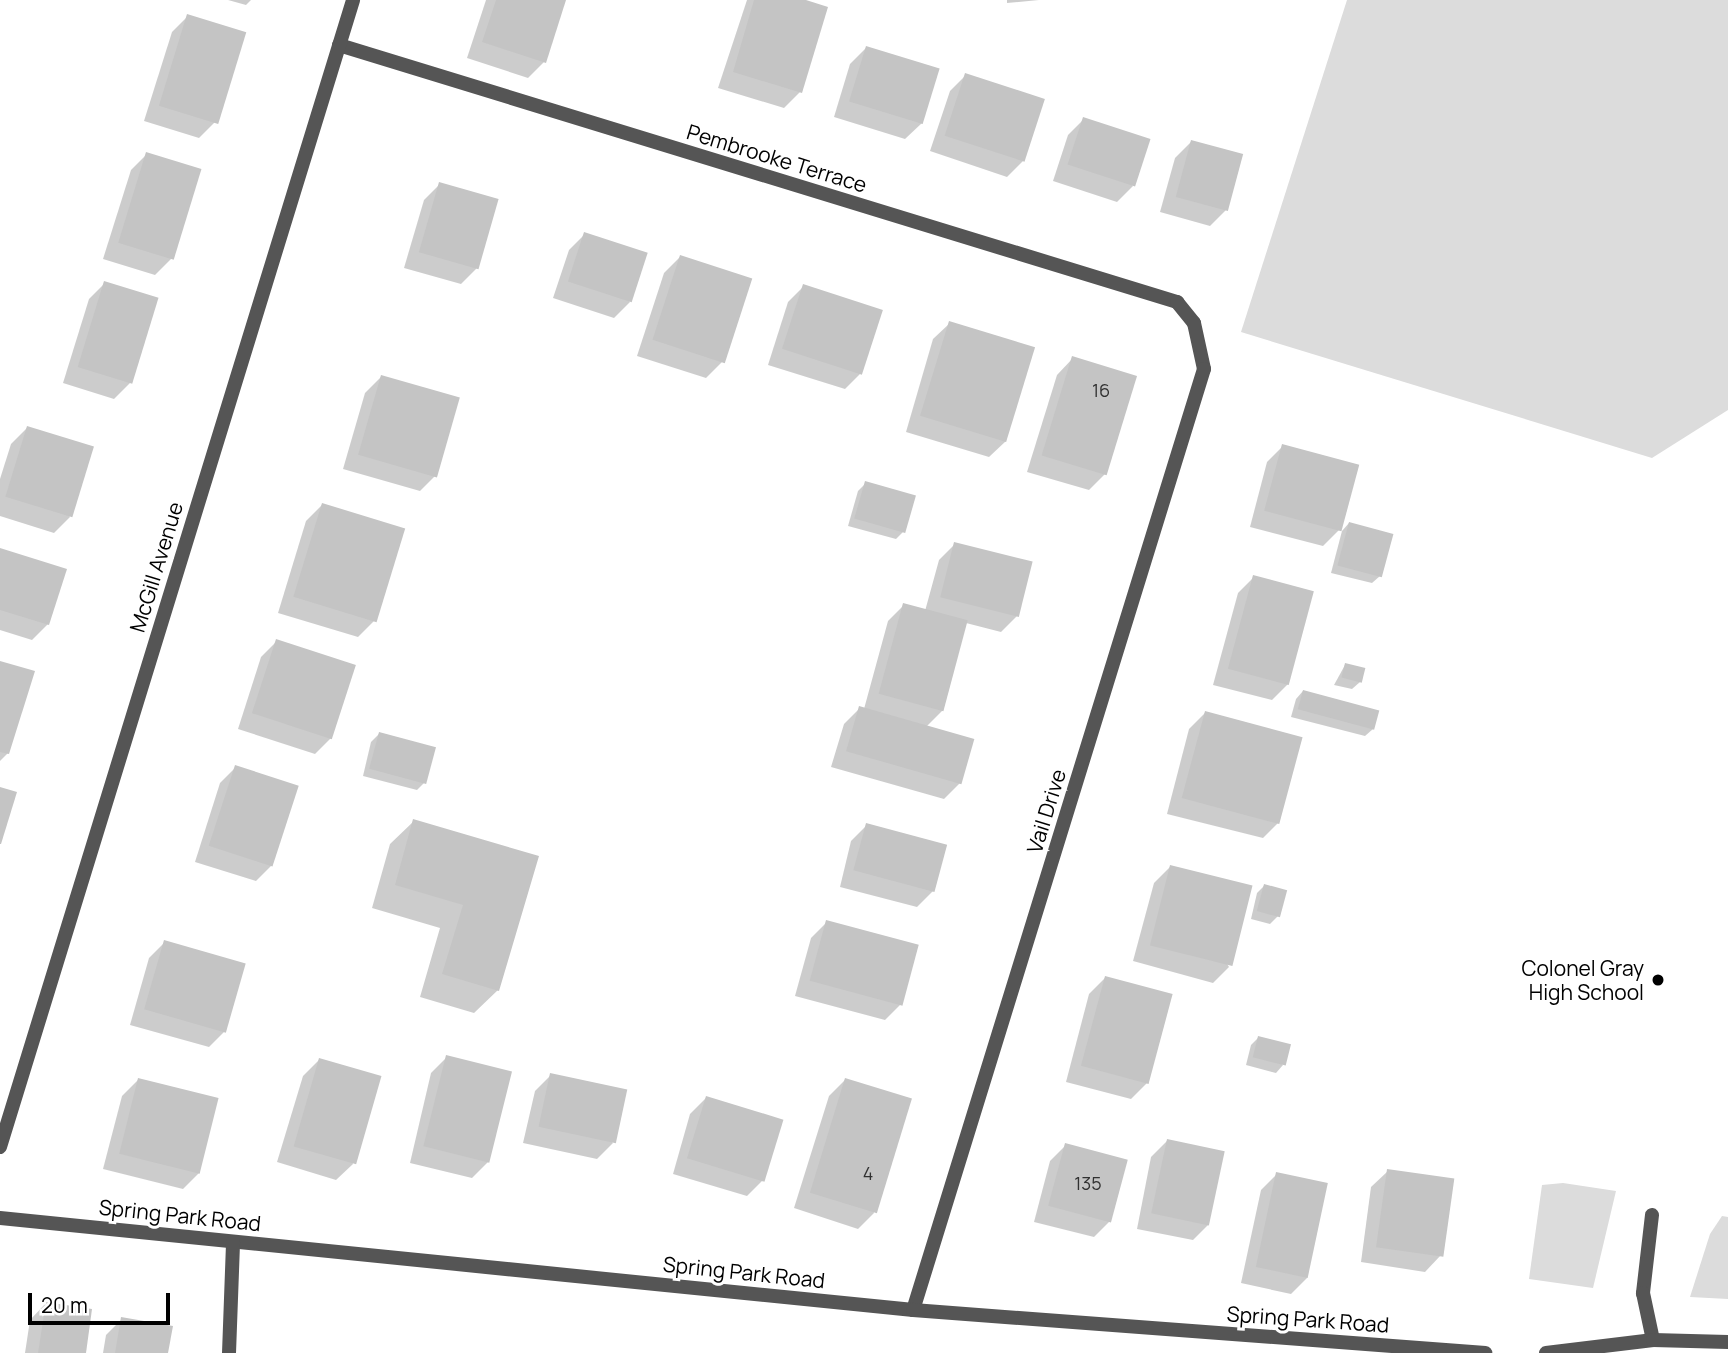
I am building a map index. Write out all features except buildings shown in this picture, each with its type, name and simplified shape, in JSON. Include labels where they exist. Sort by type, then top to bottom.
[{"type":"street","name":"McGill Avenue","points":[[0,1147],[353,0]]},
{"type":"street","name":"Pembrooke Terrace","points":[[339,45],[1177,302],[1194,323]]},
{"type":"street","name":"Vail Drive","points":[[913,1310],[1204,369],[1194,323]]},
{"type":"street","points":[[1652,1215],[1643,1293],[1653,1340]]},
{"type":"street","name":"Spring Park Road","points":[[0,1218],[913,1310],[1485,1353]]},
{"type":"street","points":[[229,1353],[233,1242]]},
{"type":"street","points":[[1546,1353],[1653,1340],[1728,1342]]},
{"type":"shaded area","points":[[1347,0],[1728,0],[1728,410],[1652,458],[1241,332]]},
{"type":"shaded area","points":[[1563,1183],[1616,1191],[1593,1288],[1529,1279],[1542,1185]]},
{"type":"shaded area","points":[[1722,1216],[1728,1217],[1728,1299],[1690,1297],[1710,1234]]},
{"type":"place","name":"Colonel Gray High School","points":[[1658,980]]}]
